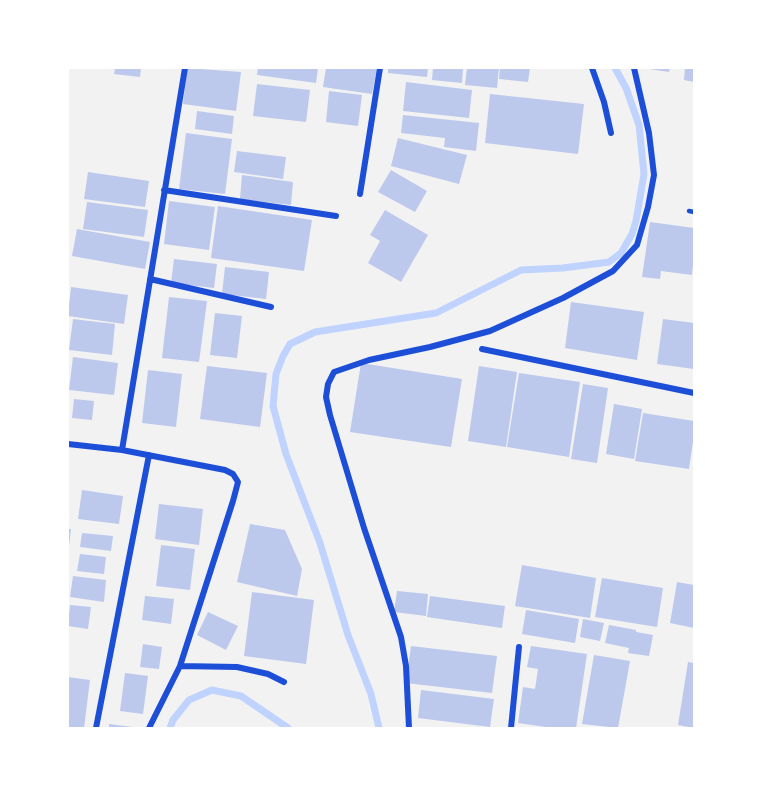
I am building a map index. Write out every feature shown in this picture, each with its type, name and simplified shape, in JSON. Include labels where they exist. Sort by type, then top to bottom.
[{"type":"street","points":[[122,450],[185,68]]},
{"type":"street","points":[[360,194],[380,68]]},
{"type":"street","points":[[592,68],[604,102],[611,133]]},
{"type":"street","points":[[409,729],[406,666],[401,637],[364,528],[330,415],[326,397],[328,384],[334,372],[369,360],[490,331],[563,298],[613,271],[637,245],[654,175],[650,133],[634,68]]},
{"type":"street","points":[[164,190],[336,216]]},
{"type":"street","points":[[150,279],[271,307]]},
{"type":"street","points":[[482,349],[694,393]]},
{"type":"street","points":[[68,444],[122,450],[225,470],[233,474],[238,482],[180,666],[149,729]]},
{"type":"street","points":[[96,729],[149,456]]},
{"type":"street","points":[[511,729],[519,647]]},
{"type":"street","points":[[180,666],[237,667],[268,674],[284,682]]},
{"type":"building","points":[[115,68],[141,68],[140,77],[114,74]]},
{"type":"building","points":[[187,68],[241,72],[236,111],[183,104]]},
{"type":"building","points":[[258,68],[318,68],[316,83],[257,75]]},
{"type":"building","points":[[326,68],[377,68],[372,94],[323,87]]},
{"type":"building","points":[[388,68],[428,68],[427,77],[388,73]]},
{"type":"building","points":[[433,68],[463,68],[462,83],[432,80]]},
{"type":"building","points":[[467,68],[499,68],[497,88],[465,85]]},
{"type":"building","points":[[500,68],[530,68],[528,82],[499,79]]},
{"type":"building","points":[[643,68],[670,68],[669,72]]},
{"type":"building","points":[[685,68],[694,68],[694,82],[684,80]]},
{"type":"building","points":[[406,82],[472,90],[469,118],[403,111]]},
{"type":"building","points":[[257,84],[310,90],[306,122],[253,116]]},
{"type":"building","points":[[329,91],[362,95],[358,126],[326,122]]},
{"type":"building","points":[[490,94],[584,104],[578,154],[485,143]]},
{"type":"building","points":[[197,111],[234,116],[232,134],[195,129]]},
{"type":"building","points":[[403,115],[479,123],[476,151],[444,147],[445,138],[401,133]]},
{"type":"building","points":[[186,133],[232,139],[225,194],[179,189]]},
{"type":"building","points":[[398,138],[467,155],[459,184],[391,166]]},
{"type":"building","points":[[237,151],[286,157],[283,179],[234,172]]},
{"type":"building","points":[[391,170],[427,191],[415,212],[378,192]]},
{"type":"building","points":[[88,172],[149,181],[145,207],[84,199]]},
{"type":"building","points":[[242,175],[293,182],[291,205],[240,199]]},
{"type":"building","points":[[169,201],[215,207],[209,250],[164,244]]},
{"type":"building","points":[[87,202],[148,210],[144,237],[83,229]]},
{"type":"building","points":[[218,206],[312,220],[304,271],[211,258]]},
{"type":"building","points":[[385,210],[428,235],[401,282],[368,263],[380,241],[370,235]]},
{"type":"building","points":[[650,222],[694,228],[692,275],[661,271],[660,279],[642,277]]},
{"type":"building","points":[[77,229],[150,242],[145,269],[72,256]]},
{"type":"building","points":[[174,259],[217,264],[214,288],[171,283]]},
{"type":"building","points":[[225,267],[269,272],[266,299],[222,294]]},
{"type":"building","points":[[71,287],[128,295],[124,324],[68,316]]},
{"type":"building","points":[[169,297],[207,301],[199,362],[162,358]]},
{"type":"building","points":[[571,302],[644,312],[637,360],[565,348]]},
{"type":"building","points":[[215,313],[242,316],[237,358],[210,355]]},
{"type":"building","points":[[73,319],[115,324],[112,355],[69,350]]},
{"type":"building","points":[[663,319],[694,323],[694,369],[657,364]]},
{"type":"building","points":[[73,357],[118,363],[114,395],[69,390]]},
{"type":"building","points":[[361,363],[462,379],[451,447],[350,432]]},
{"type":"building","points":[[207,366],[267,373],[260,427],[200,419]]},
{"type":"building","points":[[479,366],[517,372],[506,447],[468,441]]},
{"type":"building","points":[[148,370],[182,374],[176,427],[142,423]]},
{"type":"building","points":[[519,373],[580,382],[569,457],[507,447]]},
{"type":"building","points":[[583,384],[608,388],[597,463],[571,459]]},
{"type":"building","points":[[74,399],[94,401],[92,420],[72,418]]},
{"type":"building","points":[[614,404],[642,409],[634,459],[606,454]]},
{"type":"building","points":[[643,413],[694,421],[689,469],[635,461]]},
{"type":"building","points":[[82,490],[123,496],[119,524],[78,519]]},
{"type":"building","points":[[159,504],[203,509],[199,545],[155,539]]},
{"type":"building","points":[[250,524],[285,530],[302,569],[297,596],[237,582]]},
{"type":"building","points":[[68,529],[71,529],[69,546],[68,546]]},
{"type":"building","points":[[82,533],[113,536],[111,551],[80,547]]},
{"type":"building","points":[[161,545],[195,549],[190,590],[156,586]]},
{"type":"building","points":[[80,554],[106,557],[104,574],[77,571]]},
{"type":"building","points":[[522,565],[596,578],[590,618],[515,606]]},
{"type":"building","points":[[73,576],[106,580],[104,602],[70,597]]},
{"type":"building","points":[[602,578],[663,588],[657,627],[595,617]]},
{"type":"building","points":[[677,582],[694,585],[694,628],[670,623]]},
{"type":"building","points":[[397,591],[428,594],[426,616],[394,612]]},
{"type":"building","points":[[252,592],[314,600],[306,664],[244,656]]},
{"type":"building","points":[[145,596],[174,599],[171,624],[142,620]]},
{"type":"building","points":[[430,596],[505,606],[502,628],[427,617]]},
{"type":"building","points":[[70,605],[91,607],[88,629],[68,626]]},
{"type":"building","points":[[526,610],[579,619],[575,643],[522,634]]},
{"type":"building","points":[[208,612],[238,626],[226,650],[197,635]]},
{"type":"building","points":[[583,619],[604,623],[600,641],[580,637]]},
{"type":"building","points":[[609,625],[653,635],[649,656],[628,653],[629,648],[605,643]]},
{"type":"building","points":[[143,644],[162,647],[159,669],[140,667]]},
{"type":"building","points":[[411,646],[497,656],[492,693],[406,683]]},
{"type":"building","points":[[531,646],[587,654],[576,728],[553,728],[518,723],[523,687],[535,689],[538,669],[527,667]]},
{"type":"building","points":[[594,655],[630,661],[618,728],[582,724]]},
{"type":"building","points":[[688,662],[694,663],[694,728],[678,725]]},
{"type":"building","points":[[125,673],[148,676],[143,714],[120,711]]},
{"type":"building","points":[[68,677],[90,680],[84,728],[68,727]]},
{"type":"building","points":[[421,690],[494,699],[490,727],[418,718]]},
{"type":"building","points":[[109,724],[133,727],[133,728],[109,728]]},
{"type":"waterway","points":[[379,728],[371,694],[348,635],[320,543],[286,454],[273,406],[276,374],[290,344],[315,332],[436,313],[521,270],[563,268],[609,262],[621,253],[632,234],[636,221],[644,174],[639,125],[626,88],[615,68]]},
{"type":"waterway","points":[[170,728],[173,720],[189,700],[212,690],[241,696],[288,728]]}]
